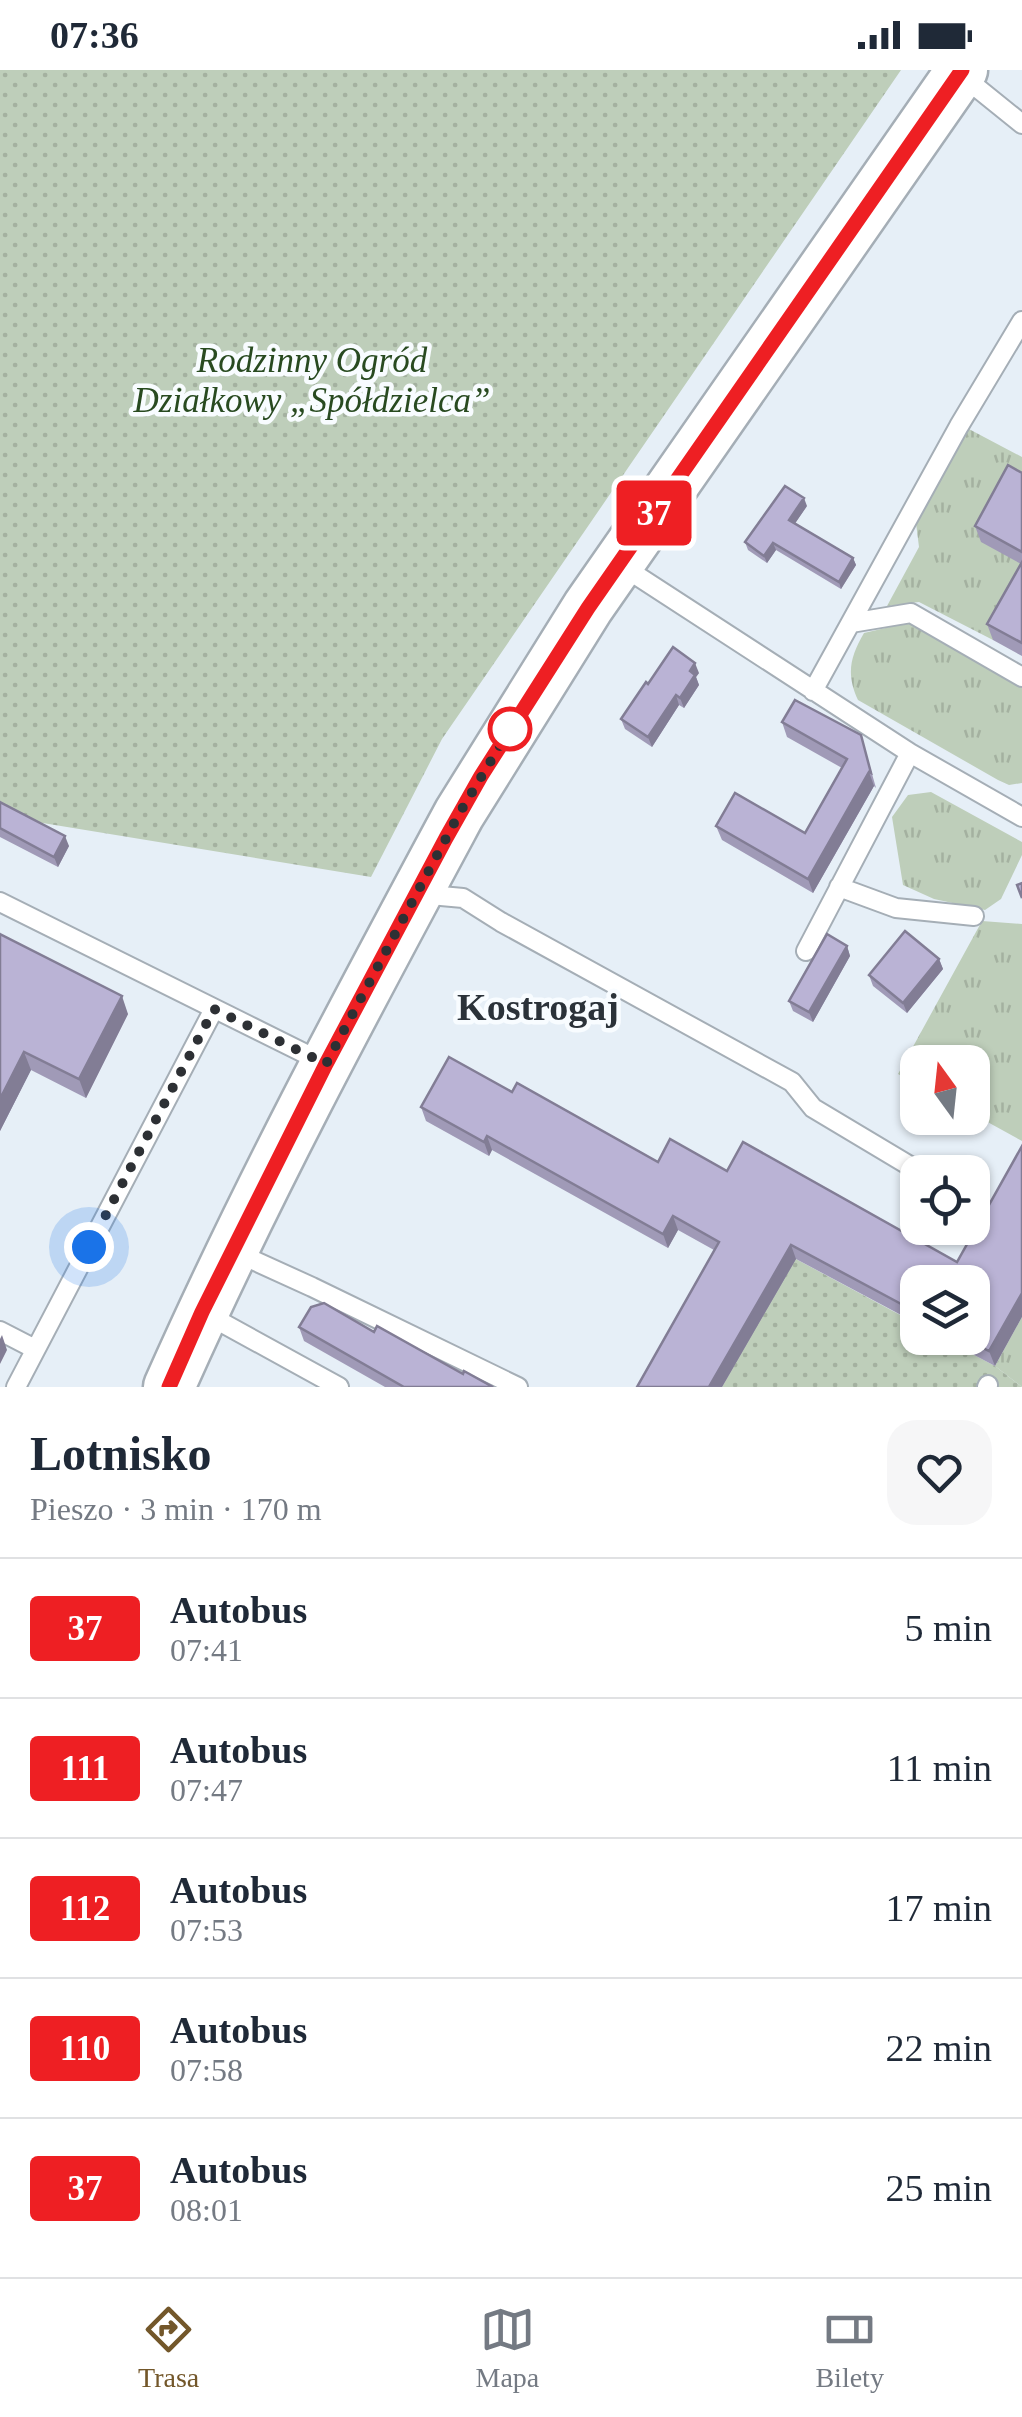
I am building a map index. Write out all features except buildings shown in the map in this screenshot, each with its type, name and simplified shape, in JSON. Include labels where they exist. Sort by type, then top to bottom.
[{"type":"main road","points":[[169,1387],[202,1312],[326,1064],[491,760],[618,564],[961,72]]},
{"type":"lane","points":[[961,72],[1022,124]]},
{"type":"lane","points":[[813,691],[959,426],[1022,321]]},
{"type":"lane","points":[[618,564],[910,753],[1022,817]]},
{"type":"lane","points":[[851,622],[912,613],[1022,676]]},
{"type":"lane","points":[[806,951],[910,753]]},
{"type":"lane","points":[[420,885],[441,896],[463,898],[792,1082],[813,1108],[900,1160]]},
{"type":"lane","points":[[840,887],[896,908],[974,916]]},
{"type":"lane","points":[[0,902],[326,1064]]},
{"type":"lane","points":[[16,1387],[214,1009]]},
{"type":"lane","points":[[233,1251],[518,1387]]},
{"type":"lane","points":[[202,1312],[339,1387]]},
{"type":"lane","points":[[0,1332],[36,1349]]},
{"type":"green space","name":"Rodzinny Ogród Działkowy „Spółdzielca”","points":[[0,70],[901,70],[442,739],[371,877],[0,816]]},
{"type":"green space","points":[[967,428],[1022,457],[1022,588],[993,640],[919,602],[887,606],[919,547],[916,523]]},
{"type":"green space","points":[[907,623],[932,632],[1022,684],[1022,783],[1009,785],[998,780],[858,700],[851,666],[864,633]]},
{"type":"green space","points":[[931,792],[1022,842],[1022,855],[1001,899],[985,910],[934,899],[903,885],[892,817],[908,795]]},
{"type":"green space","points":[[982,921],[1022,924],[1022,1141],[990,1123],[990,1045],[914,1045]]},
{"type":"green space","points":[[794,1258],[900,1315],[900,1355],[974,1355],[1022,1387],[722,1387]]},
{"type":"green space","points":[[1022,1317],[1022,1387],[995,1366]]},
{"type":"bus line","name":"37","points":[[169,1387],[202,1312],[326,1064],[481,776],[588,608],[962,70]]},
{"type":"district","name":"Kostrogaj","points":[[538,1007]]},
{"type":"route","points":[[89,1247],[214,1009],[326,1064],[459,814],[510,729]]}]
